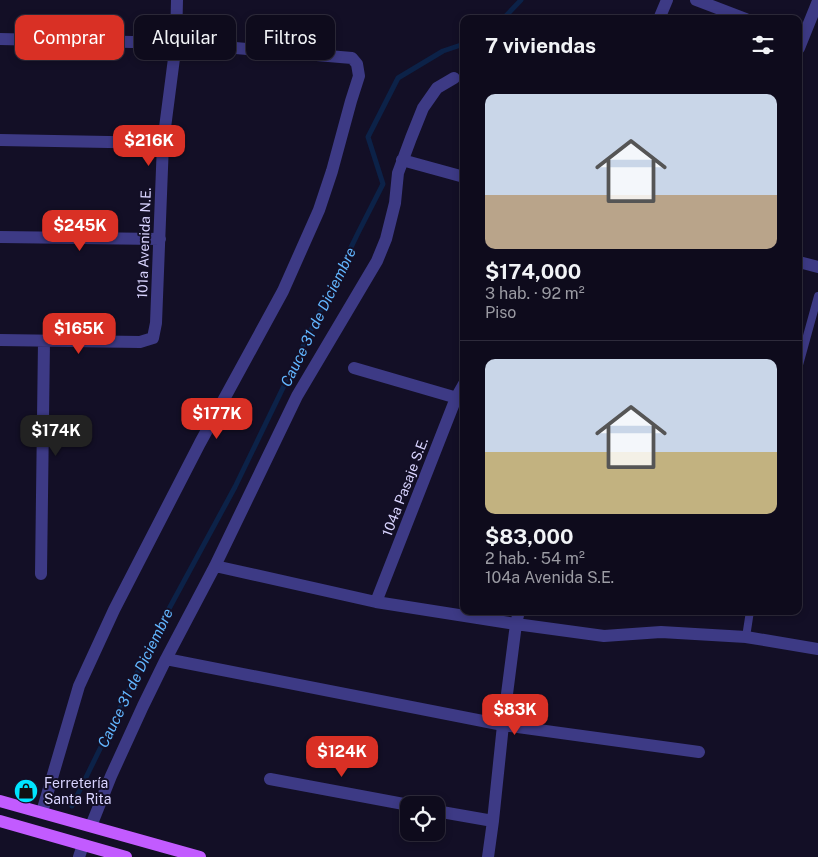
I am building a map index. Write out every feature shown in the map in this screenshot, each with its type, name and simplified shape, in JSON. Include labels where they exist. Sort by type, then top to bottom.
[{"type":"main road","points":[[0,801],[200,857]]},
{"type":"main road","points":[[0,821],[81,851],[126,857]]},
{"type":"street","name":"101a Avenida N.E.","points":[[177,0],[177,15]]},
{"type":"street","points":[[661,15],[667,0]]},
{"type":"street","points":[[696,0],[735,15]]},
{"type":"street","points":[[802,37],[818,1]]},
{"type":"street","points":[[0,39],[134,42]]},
{"type":"street","points":[[42,812],[79,686],[86,670],[114,610],[195,452],[283,291],[319,210],[332,171],[358,76],[358,64],[352,58],[236,48]]},
{"type":"street","name":"101a Avenida N.E.","points":[[44,340],[140,342],[153,338],[156,323],[163,143],[174,60]]},
{"type":"street","points":[[91,826],[111,776],[166,659],[215,566],[297,396],[377,260],[386,239],[395,203],[398,173],[423,108],[438,88],[454,78]]},
{"type":"street","points":[[0,140],[163,143]]},
{"type":"street","points":[[402,160],[460,176]]},
{"type":"street","points":[[0,237],[160,239]]},
{"type":"street","points":[[802,263],[818,267]]},
{"type":"street","points":[[0,340],[44,340],[41,574]]},
{"type":"street","points":[[354,368],[460,399]]},
{"type":"street","name":"104a Pasaje S.E.","points":[[376,602],[460,399]]},
{"type":"street","points":[[215,566],[376,602],[516,624],[604,636],[661,632],[746,637],[818,649]]},
{"type":"street","points":[[488,857],[518,615]]},
{"type":"street","points":[[166,659],[503,725],[699,752]]},
{"type":"street","points":[[270,779],[400,803]]},
{"type":"street","points":[[445,812],[493,821]]},
{"type":"lane","points":[[802,354],[818,296]]},
{"type":"lane","points":[[746,637],[749,615]]},
{"type":"waterway","name":"Cauce 31 de Diciembre","points":[[507,15],[521,0]]},
{"type":"waterway","name":"Cauce 31 de Diciembre","points":[[72,806],[164,618],[235,487],[383,184],[368,137],[398,78],[443,51],[460,45]]},
{"type":"place","name":"Ferretería Santa Rita","points":[[26,791]]}]
